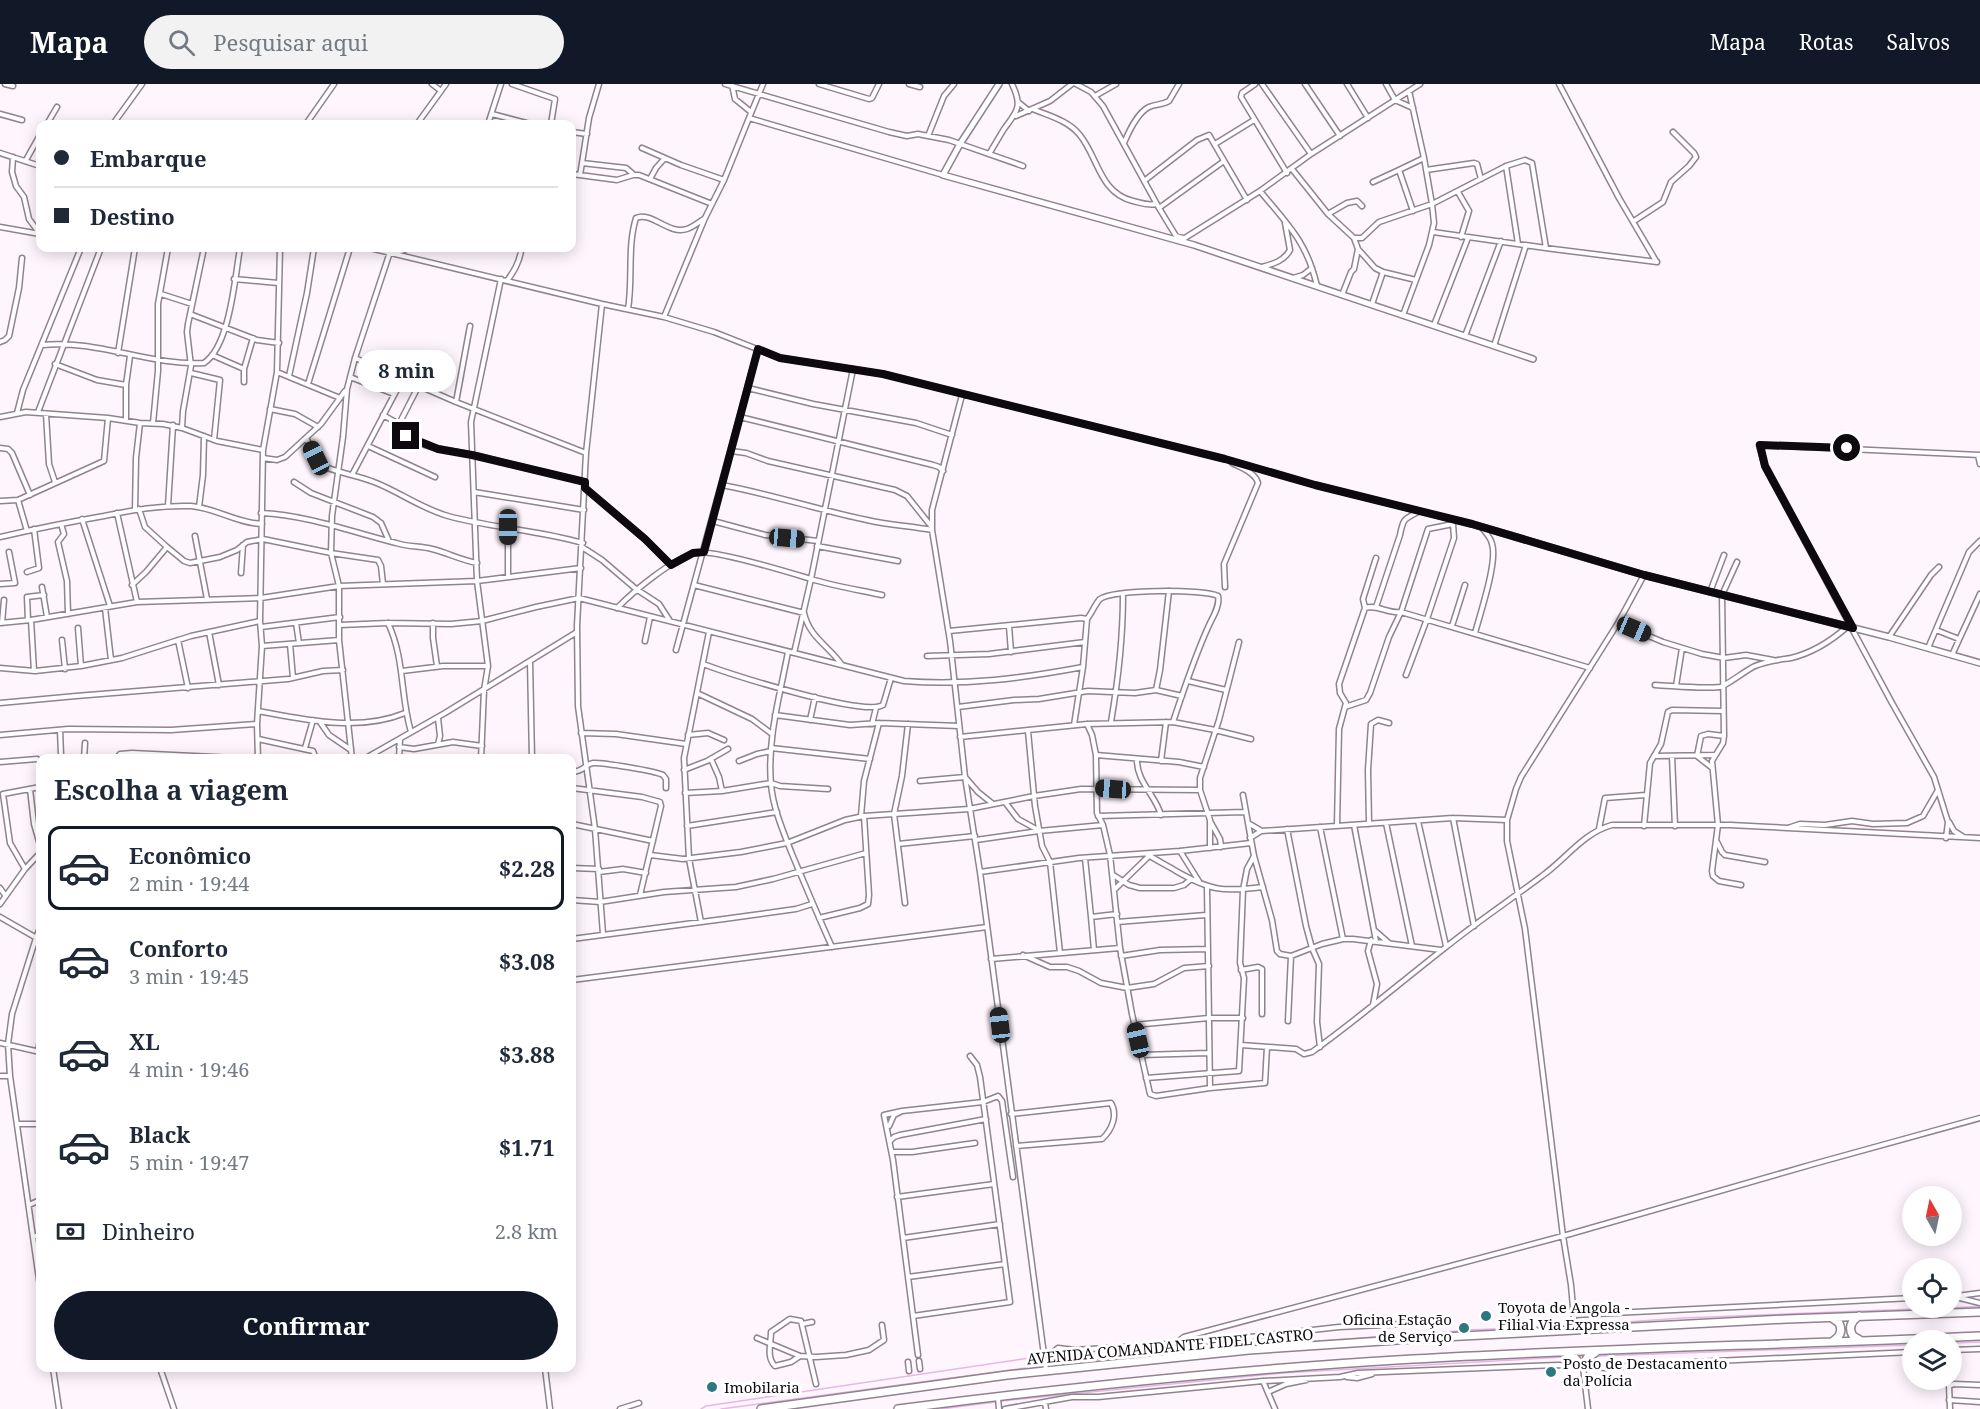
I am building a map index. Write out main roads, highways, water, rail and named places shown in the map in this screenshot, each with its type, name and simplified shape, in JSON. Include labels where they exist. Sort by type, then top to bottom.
[{"type":"highway","name":"AVENIDA COMANDANTE FIDEL CASTRO","points":[[761,1409],[901,1388],[1046,1371],[1177,1357],[1376,1341],[1859,1316],[1980,1312]]},
{"type":"highway","points":[[1859,1316],[1852,1321],[1850,1329],[1853,1336],[1860,1340]]},
{"type":"highway","points":[[1830,1318],[1839,1323],[1841,1331],[1838,1338],[1831,1342]]},
{"type":"highway","points":[[898,1409],[998,1396],[1267,1369],[1414,1359],[1980,1336]]},
{"type":"highway","points":[[1563,1352],[1575,1358],[1583,1367],[1587,1358],[1598,1351]]},
{"type":"waterway","points":[[1962,1307],[1980,1306]]},
{"type":"waterway","points":[[1582,1325],[1683,1318],[1902,1309]]},
{"type":"waterway","points":[[1529,1327],[1566,1326]]},
{"type":"waterway","points":[[1468,1330],[1518,1328]]},
{"type":"waterway","points":[[1181,1351],[1458,1331]]},
{"type":"waterway","points":[[1962,1343],[1980,1342]]},
{"type":"waterway","points":[[1598,1356],[1902,1345]]},
{"type":"waterway","points":[[1054,1364],[1173,1352]]},
{"type":"waterway","points":[[1001,1401],[1282,1373],[1564,1357]]},
{"type":"waterway","points":[[701,1409],[706,1406],[1030,1358],[1037,1359],[1039,1366]]},
{"type":"waterway","points":[[721,1409],[1041,1366]]},
{"type":"waterway","points":[[941,1409],[995,1402]]},
{"type":"place","name":"Toyota de Angola - Filial Via Expressa","points":[[1486,1316]]},
{"type":"place","name":"Oficina Estação de Serviço","points":[[1464,1328]]},
{"type":"place","name":"Posto de Destacamento da Polícia","points":[[1551,1372]]},
{"type":"place","name":"Imobilaria","points":[[712,1387]]}]
